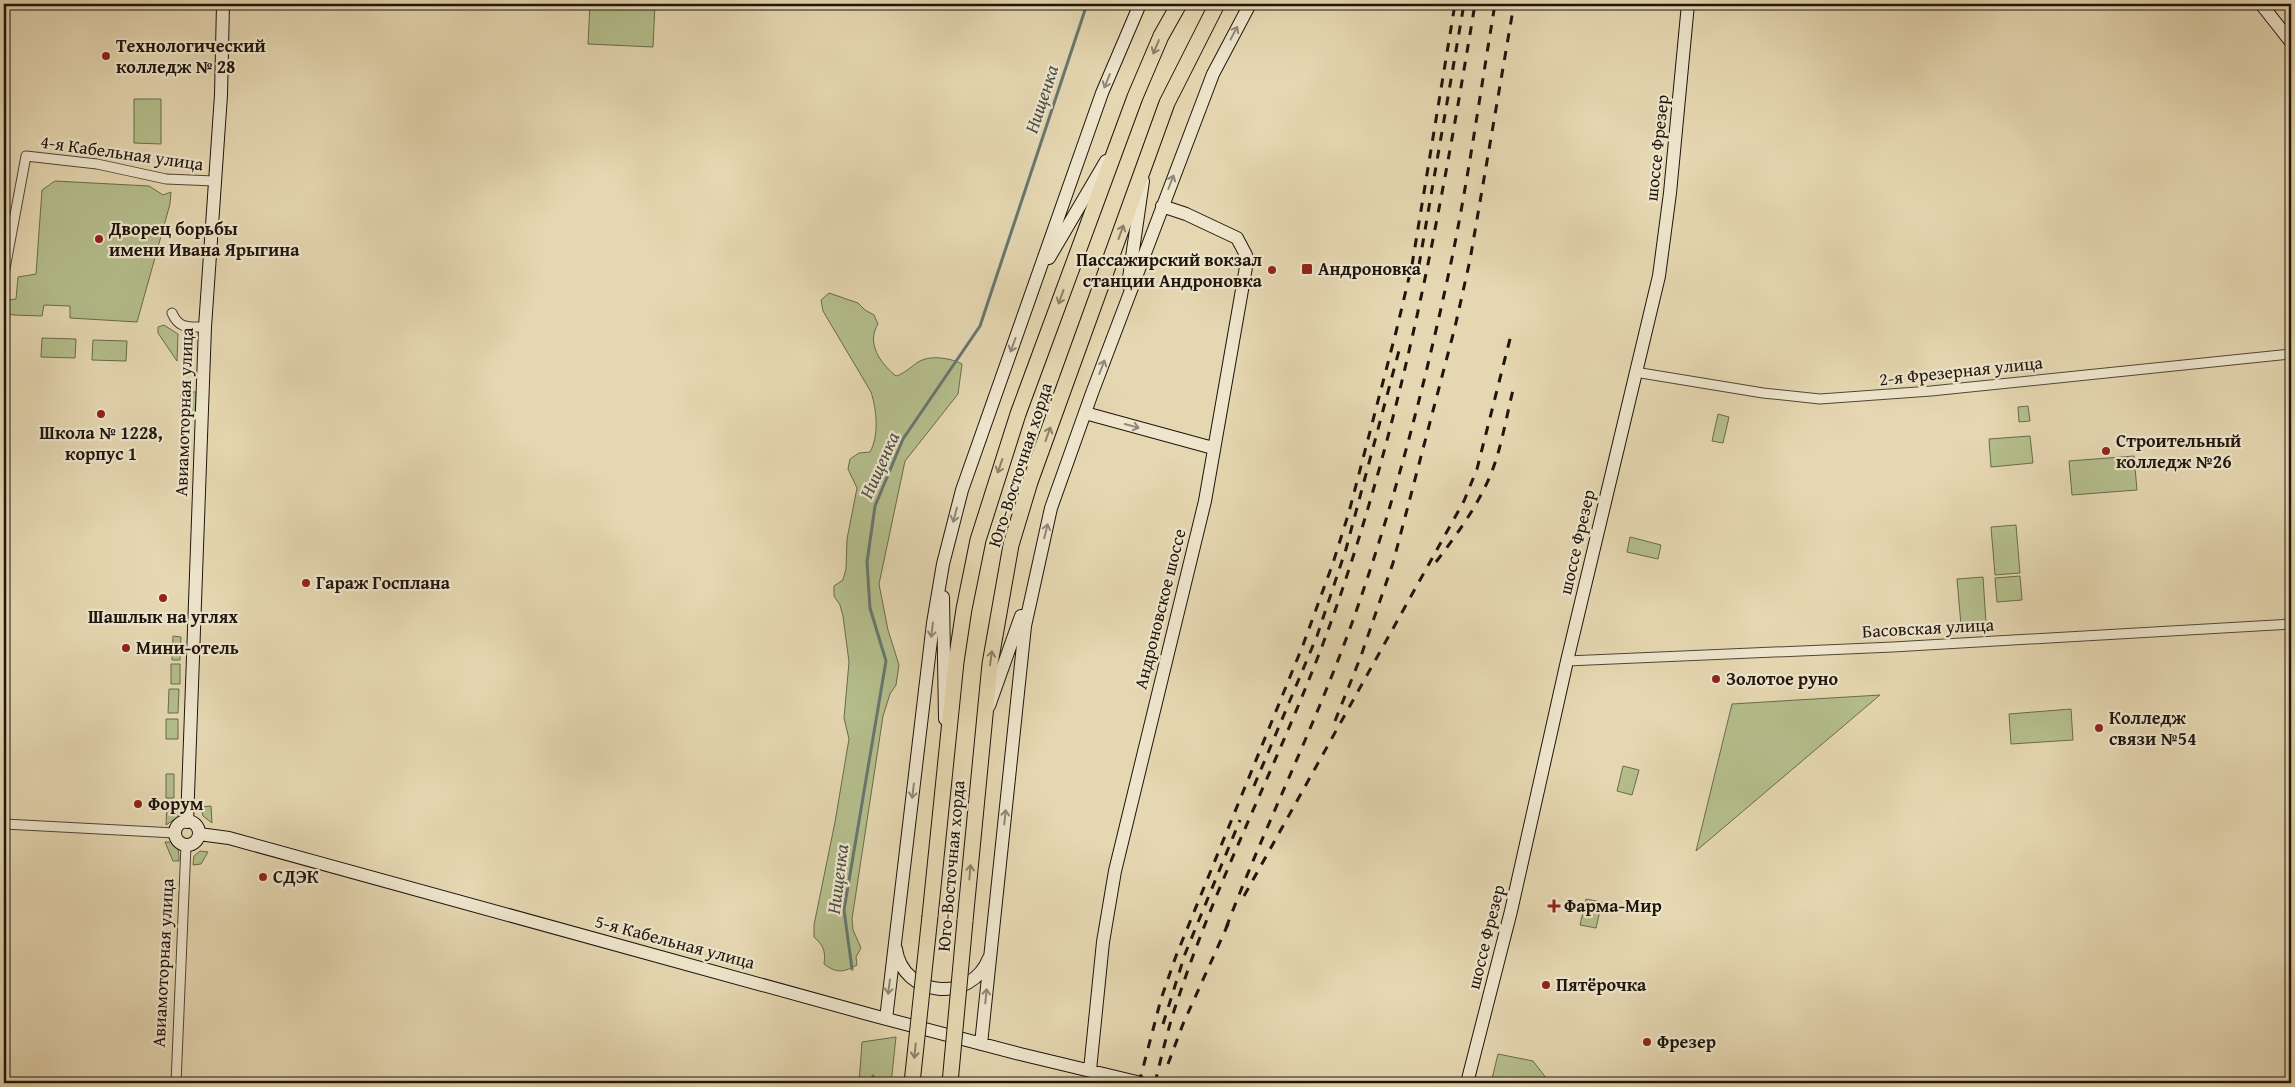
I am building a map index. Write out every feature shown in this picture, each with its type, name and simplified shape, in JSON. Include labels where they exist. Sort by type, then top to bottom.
[{"type":"main road","name":"Юго-Восточная хорда","points":[[912,1083],[956,662],[978,540],[1018,414],[1120,137],[1161,36],[1179,4]]},
{"type":"main road","name":"Юго-Восточная хорда","points":[[950,1083],[984,722],[996,620],[1011,545],[1030,482],[1168,103],[1217,4]]},
{"type":"street","name":"Авиамоторная улица","points":[[187,822],[205,327],[221,95],[223,4]]},
{"type":"street","points":[[886,1019],[932,632],[943,564],[962,490],[1035,282],[1102,94],[1140,4]]},
{"type":"street","points":[[981,1044],[1025,626],[1034,579],[1052,508],[1085,413],[1213,74],[1250,4]]},
{"type":"street","name":"шоссе Фрезер","points":[[1467,1083],[1511,911],[1567,661],[1660,268],[1670,194],[1688,4]]},
{"type":"street","points":[[2260,4],[2291,42]]},
{"type":"street","points":[[1035,282],[1120,137]]},
{"type":"street","name":"4-я Кабельная улица","points":[[4,274],[26,156],[96,164],[166,179],[214,181]]},
{"type":"street","points":[[1124,310],[1146,162]]},
{"type":"street","name":"Андроновское шоссе","points":[[1090,1070],[1103,942],[1115,871],[1205,501],[1246,267],[1246,255],[1237,238],[1192,217],[1162,206]]},
{"type":"street","points":[[172,313],[176,322],[183,327],[205,327]]},
{"type":"street","name":"2-я Фрезерная улица","points":[[1635,372],[1793,397],[1848,398],[2291,354]]},
{"type":"street","points":[[1085,413],[1213,448]]},
{"type":"street","points":[[943,564],[945,766]]},
{"type":"street","points":[[984,722],[1034,579]]},
{"type":"street","name":"Басовская улица","points":[[1567,661],[1884,647],[2291,624]]},
{"type":"street","points":[[187,822],[197,827],[199,834],[196,841],[186,845],[177,840],[175,833],[180,824],[187,822]]},
{"type":"street","points":[[4,824],[175,833]]},
{"type":"street","name":"5-я Кабельная улица","points":[[199,834],[229,838],[886,1019],[1142,1083]]},
{"type":"street","name":"Авиамоторная улица","points":[[176,1083],[186,845]]},
{"type":"street","points":[[895,937],[896,953],[903,969],[922,985],[938,990],[955,989],[977,977],[987,963],[992,947]]},
{"type":"green space","points":[[590,4],[655,4],[653,47],[588,44]]},
{"type":"green space","points":[[134,99],[161,99],[161,144],[134,143]]},
{"type":"green space","name":"Дворец борьбы имени Ивана Ярыгина","points":[[55,181],[149,186],[163,195],[171,192],[170,204],[137,322],[70,318],[70,306],[44,305],[42,316],[13,315],[5,312],[9,300],[16,299],[18,277],[36,274],[42,190]]},
{"type":"green space","points":[[829,293],[858,303],[874,315],[878,324],[874,338],[876,352],[896,376],[920,361],[930,358],[947,359],[962,364],[958,394],[905,461],[879,584],[888,630],[899,665],[896,685],[890,694],[883,716],[852,919],[853,930],[861,948],[856,957],[857,965],[840,971],[824,964],[825,955],[823,949],[814,937],[814,925],[835,822],[849,739],[844,718],[849,662],[843,616],[840,605],[834,596],[834,586],[843,580],[846,569],[847,539],[857,488],[848,469],[850,459],[859,453],[870,452],[875,438],[876,423],[875,407],[871,392],[823,311],[821,300]]},
{"type":"green space","points":[[164,325],[178,334],[177,361],[158,333],[158,327]]},
{"type":"green space","points":[[189,334],[191,336],[190,356],[186,368],[184,368],[184,336]]},
{"type":"green space","points":[[42,338],[76,339],[75,358],[41,357]]},
{"type":"green space","points":[[93,340],[127,341],[126,361],[92,360]]},
{"type":"green space","points":[[181,391],[196,392],[195,414],[191,417],[180,417]]},
{"type":"green space","points":[[2028,406],[2030,421],[2019,422],[2018,407]]},
{"type":"green space","points":[[1718,414],[1729,417],[1723,443],[1712,441]]},
{"type":"green space","points":[[2030,436],[2033,463],[1991,467],[1989,439]]},
{"type":"green space","points":[[2134,456],[2137,490],[2072,495],[2069,461]]},
{"type":"green space","points":[[2016,525],[2020,573],[1995,575],[1991,527]]},
{"type":"green space","points":[[1630,537],[1661,545],[1658,559],[1627,552]]},
{"type":"green space","points":[[2020,576],[2022,600],[1997,602],[1995,578]]},
{"type":"green space","points":[[1983,577],[1986,623],[1961,625],[1957,579]]},
{"type":"green space","points":[[173,636],[181,637],[180,660],[172,660]]},
{"type":"green space","points":[[171,664],[180,664],[180,684],[171,684]]},
{"type":"green space","points":[[169,689],[179,689],[178,713],[168,713]]},
{"type":"green space","points":[[1880,695],[1696,851],[1732,704]]},
{"type":"green space","points":[[2071,709],[2073,740],[2011,744],[2009,714]]},
{"type":"green space","points":[[166,719],[178,719],[178,739],[166,739]]},
{"type":"green space","points":[[1623,766],[1639,770],[1632,795],[1617,791]]},
{"type":"green space","points":[[166,774],[174,774],[174,798],[166,798]]},
{"type":"green space","points":[[167,805],[178,806],[178,817],[166,825]]},
{"type":"green space","points":[[211,806],[212,823],[203,816],[201,807]]},
{"type":"green space","points":[[165,842],[173,842],[175,844],[179,861],[173,861]]},
{"type":"green space","points":[[200,851],[208,852],[201,864],[193,865],[194,856]]},
{"type":"green space","points":[[1586,899],[1602,902],[1596,928],[1580,925]]},
{"type":"green space","points":[[896,1037],[891,1083],[859,1083],[862,1042]]},
{"type":"green space","points":[[1498,1054],[1533,1061],[1550,1083],[1491,1083]]},
{"type":"waterway","name":"Нищенка","points":[[852,969],[844,910],[886,661],[870,608],[867,562],[875,506],[903,439],[980,326],[1087,4]]},
{"type":"waterway","name":"Нищенка","points":[[873,1076],[874,1083]]},
{"type":"railway","points":[[1139,1083],[1161,999],[1176,956],[1303,645],[1333,563],[1349,512],[1412,265],[1455,4]]},
{"type":"railway","points":[[1419,265],[1464,4]]},
{"type":"railway","points":[[1155,1083],[1172,1017],[1195,950],[1232,859],[1291,724],[1327,633],[1376,479],[1416,322],[1448,163],[1475,4]]},
{"type":"railway","points":[[1226,928],[1329,683],[1360,600],[1387,516],[1433,344],[1452,258],[1495,4]]},
{"type":"railway","points":[[1335,721],[1361,656],[1393,563],[1455,327],[1470,260],[1514,4]]},
{"type":"railway","points":[[1244,896],[1464,501],[1477,469],[1512,331]]},
{"type":"railway","points":[[1254,786],[1317,636],[1346,549],[1401,343]]},
{"type":"railway","points":[[1436,562],[1469,516],[1490,476],[1498,452],[1513,390]]},
{"type":"railway","points":[[1163,1024],[1185,954],[1240,820]]},
{"type":"railway","points":[[1168,1064],[1183,1024],[1229,922]]},
{"type":"place","name":"Технологический колледж № 28","points":[[106,56]]},
{"type":"place","name":"Дворец борьбы имени Ивана Ярыгина","points":[[99,239]]},
{"type":"place","name":"Андроновка","points":[[1307,269]]},
{"type":"place","name":"Пассажирский вокзал станции Андроновка","points":[[1272,270]]},
{"type":"place","name":"Школа № 1228, корпус 1","points":[[101,414]]},
{"type":"place","name":"Строительный колледж №26","points":[[2106,451]]},
{"type":"place","name":"Гараж Госплана","points":[[306,583]]},
{"type":"place","name":"Шашлык на углях","points":[[163,598]]},
{"type":"place","name":"Мини-отель","points":[[126,648]]},
{"type":"place","name":"Золотое руно","points":[[1716,679]]},
{"type":"place","name":"Колледж связи №54","points":[[2099,728]]},
{"type":"place","name":"Форум","points":[[138,804]]},
{"type":"place","name":"СДЭК","points":[[263,877]]},
{"type":"place","name":"Фарма-Мир","points":[[1554,906]]},
{"type":"place","name":"Пятёрочка","points":[[1546,985]]},
{"type":"place","name":"Фрезер","points":[[1647,1042]]}]
